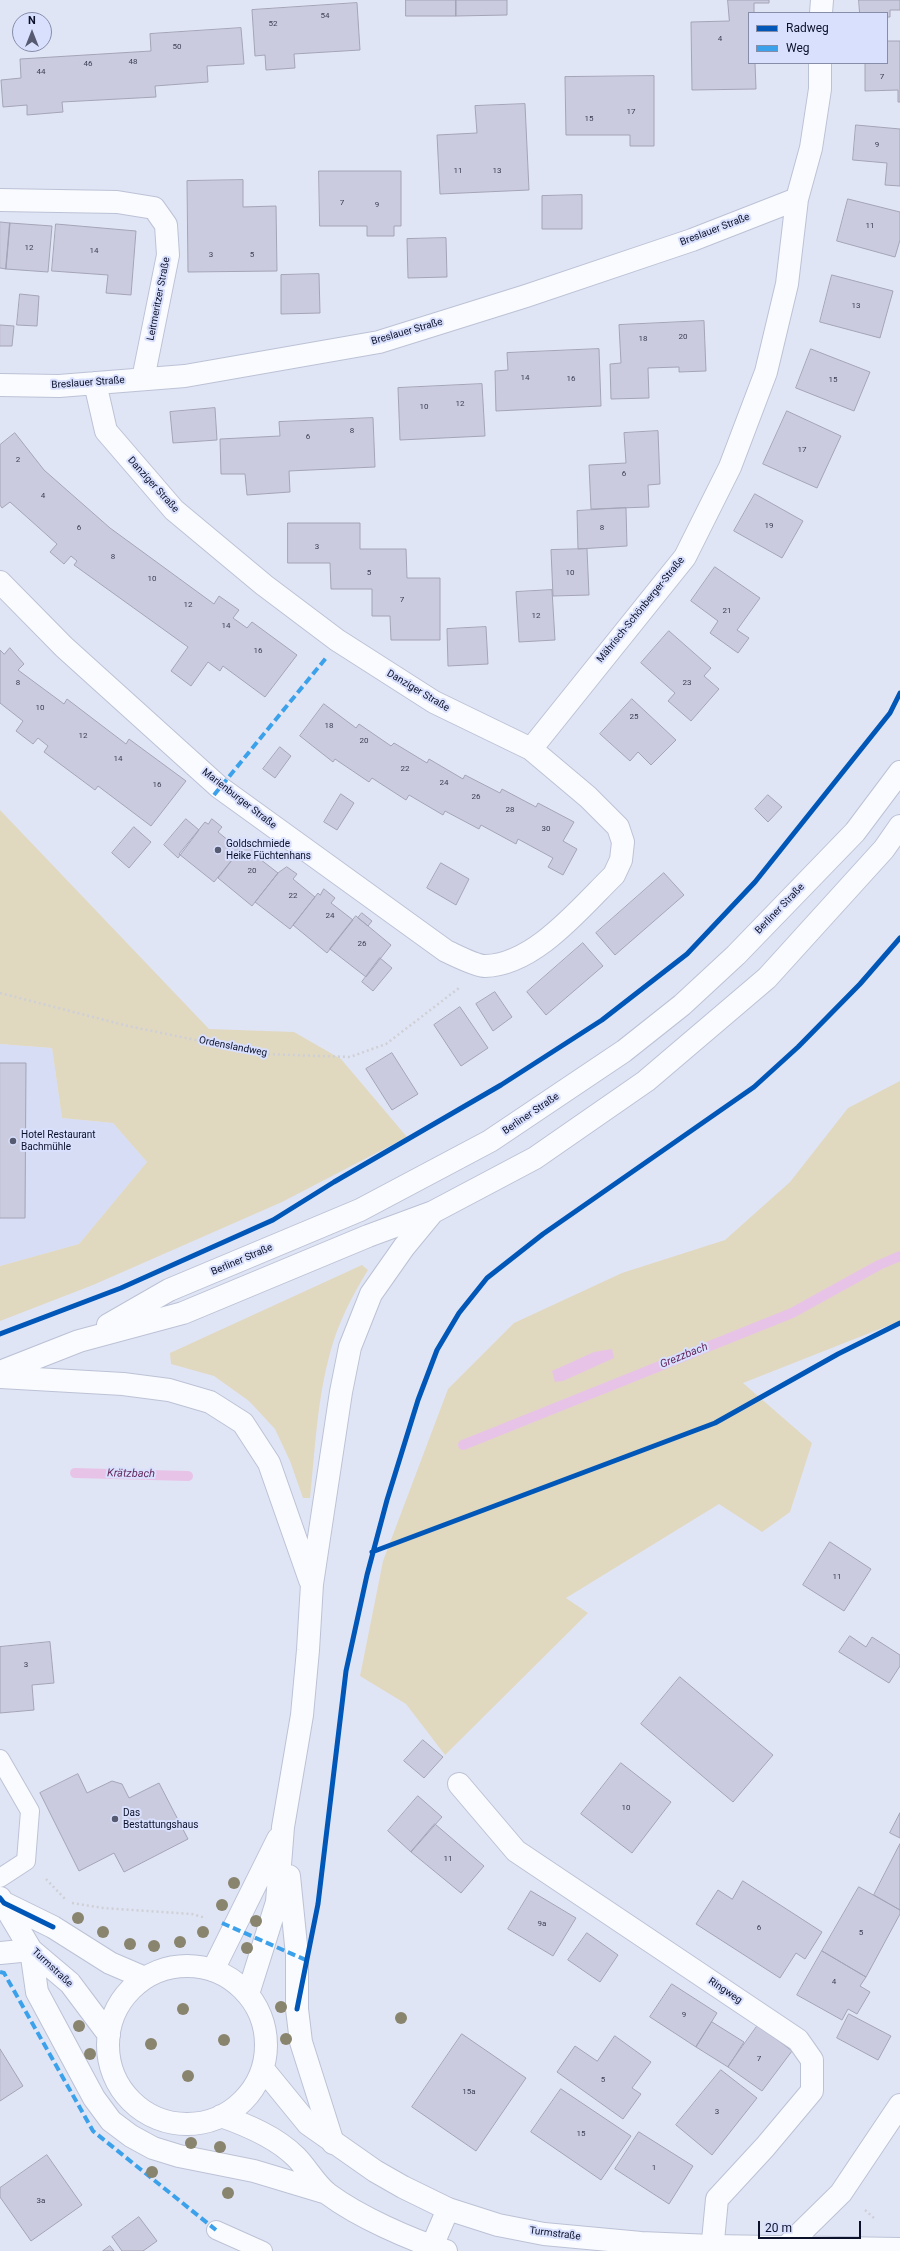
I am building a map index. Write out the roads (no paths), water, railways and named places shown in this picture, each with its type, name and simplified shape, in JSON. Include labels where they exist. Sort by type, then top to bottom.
[{"type":"main road","points":[[821,12],[822,0]]},
{"type":"main road","name":"Mährisch-Schönberger-Straße","points":[[531,749],[685,557],[730,467],[766,372],[787,284],[797,199],[811,148],[820,89],[820,64]]},
{"type":"main road","name":"Breslauer Straße","points":[[0,385],[59,386],[185,376],[379,342],[526,296],[692,240],[797,199]]},
{"type":"main road","name":"Leitmeritzer Straße","points":[[0,200],[117,202],[154,208],[166,225],[168,255],[143,379]]},
{"type":"main road","name":"Danziger Straße","points":[[95,383],[106,431],[174,510],[264,585],[337,640],[434,702],[531,749],[588,797],[618,828],[623,842],[621,860],[614,875],[539,947],[513,961],[484,966]]},
{"type":"main road","name":"Marienburger Straße","points":[[0,582],[64,647],[220,787],[446,951],[484,966]]},
{"type":"main road","name":"Berliner Straße","points":[[79,1341],[169,1290],[360,1210],[490,1142],[624,1051],[682,1005],[736,956],[855,832],[900,772]]},
{"type":"main road","name":"Berliner Straße","points":[[0,1372],[79,1341],[182,1312],[368,1236],[433,1212],[535,1158],[646,1081],[767,978],[884,849],[900,826]]},
{"type":"main road","points":[[248,1994],[276,1902],[284,1827],[302,1715],[312,1584],[341,1392],[350,1347],[370,1294],[404,1247],[433,1212]]},
{"type":"main road","points":[[0,1377],[122,1384],[169,1390],[210,1402],[223,1410],[242,1423],[269,1463],[312,1584]]},
{"type":"main road","name":"Ringweg","points":[[459,1784],[516,1851],[798,2040],[812,2060],[812,2091],[765,2147],[717,2199],[712,2249]]},
{"type":"main road","points":[[213,1970],[284,1827]]},
{"type":"main road","points":[[284,1827],[297,1955],[297,2009],[301,2042],[333,2143]]},
{"type":"main road","points":[[2,1901],[53,1927],[110,1963],[145,1978]]},
{"type":"main road","name":"Turmstraße","points":[[2,1901],[32,1950],[70,1983],[109,2035]]},
{"type":"main road","points":[[0,1953],[32,1950],[37,1992],[94,2098],[111,2121],[131,2136],[159,2150],[179,2156],[254,2171],[327,2193],[388,2227],[436,2250],[448,2209]]},
{"type":"main road","points":[[190,1966],[213,1970],[232,1980],[248,1994],[261,2016],[267,2042],[263,2068],[251,2092],[233,2109],[221,2116],[211,2120],[187,2124],[162,2120],[140,2109],[122,2091],[112,2069],[108,2044],[109,2035],[118,2006],[130,1990],[145,1978],[166,1969],[190,1966]]},
{"type":"main road","name":"Turmstraße","points":[[263,2068],[300,2116],[333,2143],[375,2171],[403,2187],[448,2209],[498,2225],[544,2234],[712,2249],[900,2249]]},
{"type":"main road","points":[[785,2248],[841,2192],[900,2106]]},
{"type":"main road","points":[[221,2116],[242,2124],[280,2144],[295,2156],[327,2193]]},
{"type":"lane","points":[[0,1759],[30,1811],[26,1861],[0,1878]]},
{"type":"lane","points":[[216,2230],[263,2251]]},
{"type":"waterway","name":"Grezzbach","points":[[463,1445],[792,1313],[879,1265],[900,1256]]},
{"type":"waterway","name":"Krätzbach","points":[[75,1473],[188,1476]]},
{"type":"place","name":"Goldschmiede Heike Füchtenhans","points":[[218,850]]},
{"type":"place","name":"Hotel Restaurant Bachmühle","points":[[13,1141]]},
{"type":"place","name":"Das Bestattungshaus","points":[[115,1819]]}]
